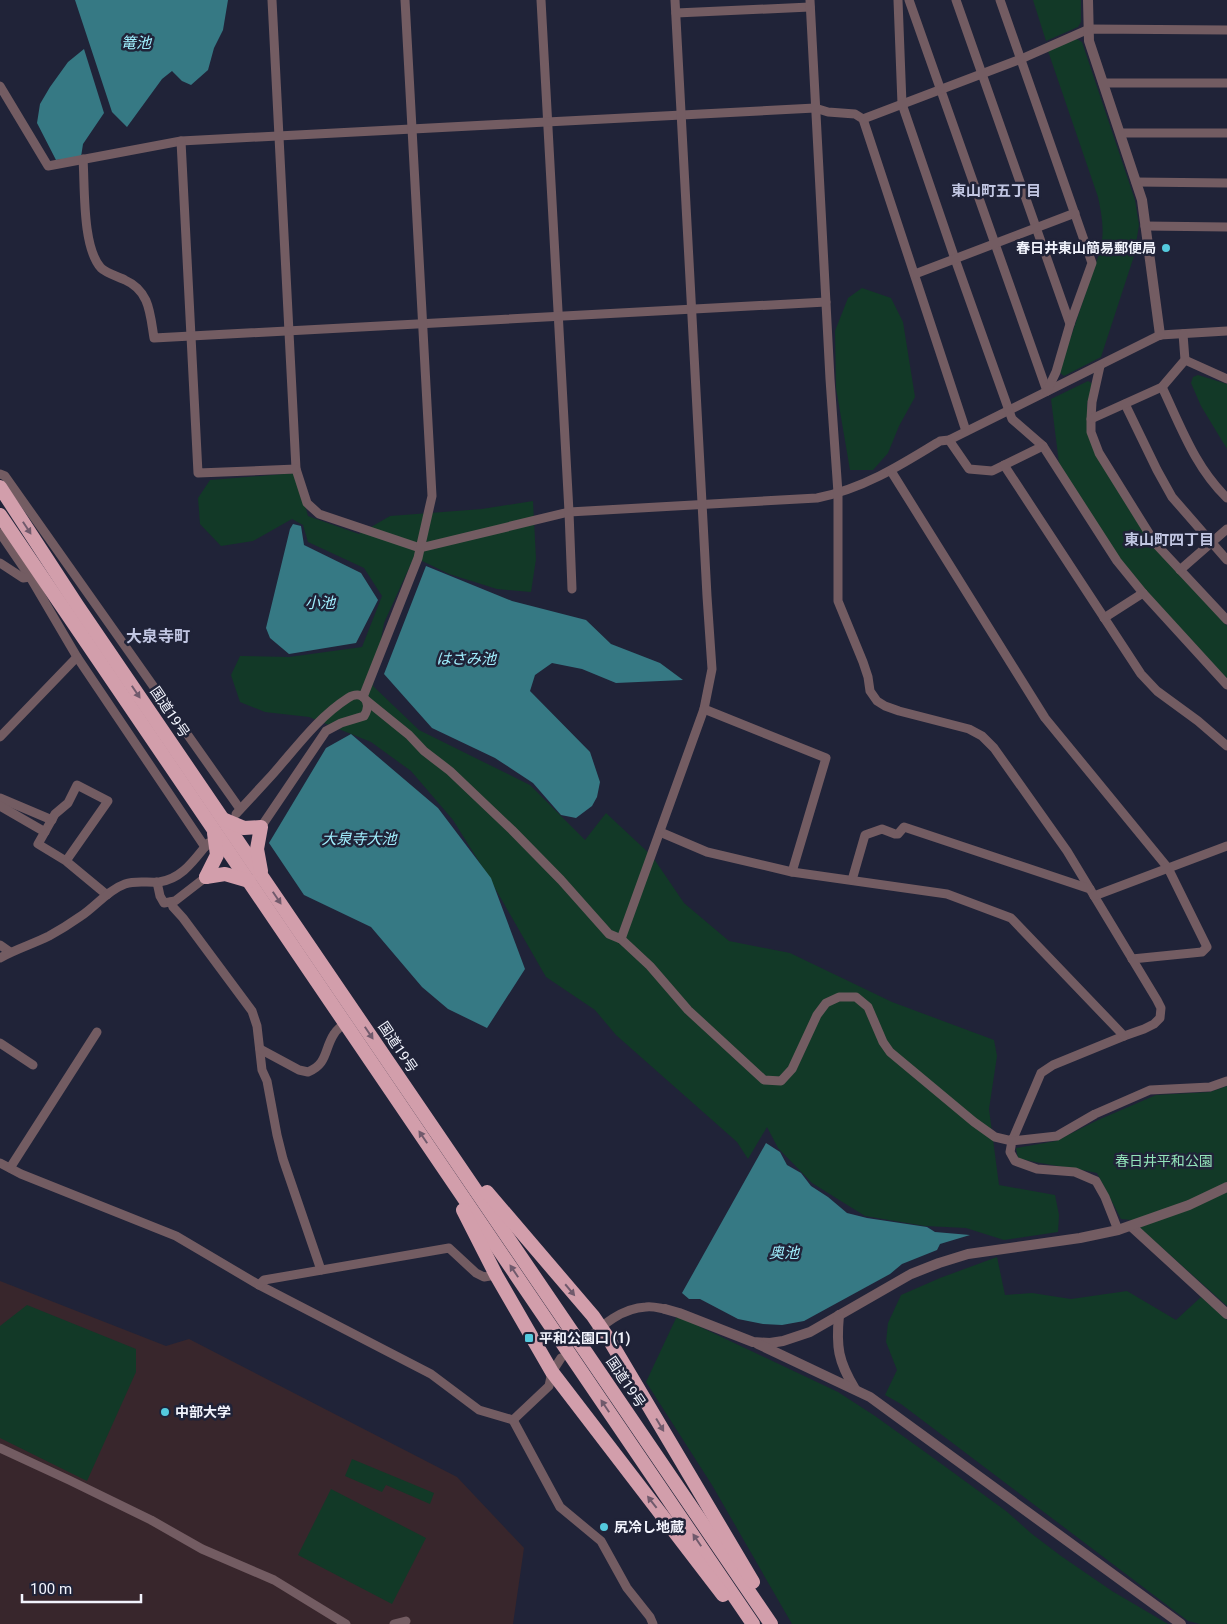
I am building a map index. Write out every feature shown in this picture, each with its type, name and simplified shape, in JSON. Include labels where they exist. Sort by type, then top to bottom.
[{"type":"highway","name":"国道19号","points":[[0,487],[116,674],[209,840],[255,878],[467,1176],[773,1624]]},
{"type":"highway","name":"国道19号","points":[[0,516],[116,674],[234,814],[255,878],[346,1024],[753,1624]]},
{"type":"highway","points":[[206,877],[225,874],[255,878],[261,827],[244,828],[234,814]]},
{"type":"highway","points":[[206,877],[217,855],[209,840]]},
{"type":"highway","points":[[467,1176],[481,1185],[593,1316],[610,1341],[724,1533],[773,1617],[773,1624]]},
{"type":"highway","points":[[455,1184],[456,1198],[496,1275],[552,1372],[745,1624]]},
{"type":"street","points":[[272,0],[296,469],[307,503],[319,514],[420,548],[569,512],[702,506],[817,498],[862,485],[892,471],[940,441],[949,440],[1160,335],[1227,331]]},
{"type":"street","points":[[261,827],[326,731],[341,723],[364,716],[367,711],[365,699],[418,558],[432,496],[405,0]]},
{"type":"street","points":[[541,0],[572,589]]},
{"type":"street","points":[[621,939],[704,709],[712,669],[676,0]]},
{"type":"street","points":[[898,0],[902,104],[1012,419],[1044,446],[1117,561],[1143,593],[1227,684]]},
{"type":"street","points":[[909,0],[1047,391]]},
{"type":"street","points":[[956,0],[1070,324]]},
{"type":"street","points":[[1000,0],[1092,263],[1070,324],[1056,372],[1047,391]]},
{"type":"street","points":[[1088,0],[1089,41],[1142,200],[1160,335]]},
{"type":"street","points":[[676,13],[810,4],[838,493],[838,601],[865,669],[870,691],[876,701],[885,706],[969,729],[982,736],[994,748],[1067,851],[1161,1008],[1160,1018],[1154,1024],[1053,1065],[1041,1073],[1012,1141],[1010,1152],[1015,1161],[1037,1169],[1075,1172],[1096,1181],[1105,1197],[1118,1230]]},
{"type":"street","points":[[863,119],[1021,59],[1089,29],[1227,30]]},
{"type":"street","points":[[1103,83],[1227,83]]},
{"type":"street","points":[[0,86],[48,166],[181,141],[815,108],[828,112],[855,114],[863,119],[966,431]]},
{"type":"street","points":[[1120,133],[1227,133]]},
{"type":"street","points":[[181,141],[198,473],[296,469]]},
{"type":"street","points":[[83,160],[87,230],[92,249],[102,268],[134,284],[142,291],[148,304],[154,338],[826,302]]},
{"type":"street","points":[[1136,182],[1227,183]]},
{"type":"street","points":[[915,274],[1075,213]]},
{"type":"street","points":[[1145,226],[1227,227]]},
{"type":"street","points":[[1091,419],[1162,387],[1185,360],[1183,334]]},
{"type":"street","points":[[1185,360],[1227,379]]},
{"type":"street","points":[[1100,366],[1092,402],[1091,419],[1091,432],[1099,453],[1155,543],[1227,620]]},
{"type":"street","points":[[1162,387],[1195,458],[1215,487],[1227,498]]},
{"type":"street","points":[[1125,404],[1172,497],[1227,560]]},
{"type":"street","points":[[949,440],[970,469],[992,471],[1044,446]]},
{"type":"street","points":[[1004,465],[1141,674],[1157,691],[1198,721],[1227,746]]},
{"type":"street","points":[[892,471],[1045,718],[1168,868],[1207,947],[1202,952],[1132,959]]},
{"type":"street","points":[[0,474],[5,476],[135,661],[234,814],[272,775],[316,723],[350,697],[357,695],[365,699],[464,784],[561,880],[609,934],[621,939],[650,966],[688,1010],[764,1080],[781,1081],[792,1069],[817,1015],[826,1003],[839,997],[856,997],[868,1007],[883,1042],[890,1052],[974,1122],[995,1136],[1012,1141],[1056,1136],[1095,1114],[1150,1090],[1210,1087],[1227,1080]]},
{"type":"street","points":[[1180,570],[1227,529]]},
{"type":"street","points":[[0,533],[30,577],[77,657],[209,840],[186,869],[174,878],[158,882],[145,881],[124,884],[107,895],[82,916],[49,936],[0,958]]},
{"type":"street","points":[[0,563],[24,578],[30,577]]},
{"type":"street","points":[[1104,618],[1143,593]]},
{"type":"street","points":[[0,736],[77,657]]},
{"type":"street","points":[[97,686],[135,661]]},
{"type":"street","points":[[704,709],[826,758],[792,872]]},
{"type":"street","points":[[66,861],[108,801],[77,785],[68,803],[55,814],[38,844],[66,861],[107,895]]},
{"type":"street","points":[[0,798],[52,820]]},
{"type":"street","points":[[0,806],[45,832]]},
{"type":"street","points":[[852,880],[865,835],[882,829],[898,834],[904,827],[1092,893],[1227,846]]},
{"type":"street","points":[[660,832],[707,852],[792,872],[947,894],[1011,918],[1124,1036]]},
{"type":"street","points":[[158,882],[160,896],[164,903],[175,901],[206,877]]},
{"type":"street","points":[[171,902],[252,1012],[257,1026],[262,1070],[267,1081],[283,1159],[321,1270]]},
{"type":"street","points":[[0,945],[10,952]]},
{"type":"street","points":[[260,1049],[299,1070],[308,1072],[321,1065],[333,1034],[337,1029],[346,1024]]},
{"type":"street","points":[[10,1168],[97,1032]]},
{"type":"street","points":[[0,1043],[33,1065]]},
{"type":"street","points":[[0,1163],[176,1236],[259,1284],[432,1374],[479,1410],[513,1420],[560,1507],[601,1541],[627,1588],[650,1617],[653,1624]]},
{"type":"street","points":[[753,1342],[770,1343],[794,1338],[810,1332],[911,1274],[939,1263],[968,1254],[1080,1238],[1118,1230],[1189,1205],[1227,1187]]},
{"type":"street","points":[[1131,1226],[1227,1314]]},
{"type":"street","points":[[259,1284],[264,1280],[449,1248],[476,1273],[484,1277],[496,1275]]},
{"type":"street","points":[[586,1341],[600,1328],[626,1310],[646,1307],[665,1309],[753,1342],[855,1389],[870,1397],[1181,1624]]},
{"type":"street","points":[[839,1315],[837,1350],[846,1375],[855,1389]]},
{"type":"street","points":[[513,1420],[549,1386],[552,1372],[561,1358]]},
{"type":"street","points":[[0,1448],[126,1508],[202,1549],[274,1580],[346,1624]]},
{"type":"street","points":[[394,1624],[406,1621]]},
{"type":"shaded area","name":"中部大学","points":[[0,1281],[166,1346],[189,1339],[457,1477],[524,1548],[513,1624],[0,1624]]},
{"type":"green space","points":[[1033,0],[1081,0],[1081,22],[1078,27],[1046,41]]},
{"type":"green space","points":[[1075,38],[1082,42],[1135,200],[1139,225],[1134,256],[1101,357],[1064,376],[1059,372],[1100,251],[1103,231],[1098,197],[1048,51]]},
{"type":"green space","points":[[862,288],[891,298],[903,322],[915,397],[899,426],[888,453],[873,470],[850,470],[836,388],[835,331],[848,298]]},
{"type":"green space","points":[[1198,375],[1227,384],[1227,449],[1201,406],[1191,383],[1193,377]]},
{"type":"green space","points":[[1088,381],[1093,384],[1087,404],[1087,428],[1157,550],[1227,626],[1227,679],[1141,586],[1121,561],[1059,463],[1051,399]]},
{"type":"green space","points":[[296,473],[308,516],[359,534],[390,516],[482,509],[533,501],[536,559],[531,592],[497,589],[449,574],[414,557],[384,623],[373,686],[419,730],[530,785],[585,840],[606,813],[652,856],[684,903],[729,941],[790,953],[892,1002],[994,1040],[997,1056],[989,1109],[999,1185],[1055,1195],[1059,1215],[1058,1232],[1004,1240],[966,1228],[925,1226],[865,1216],[812,1183],[778,1148],[767,1127],[748,1159],[737,1142],[616,1035],[595,1010],[546,977],[488,876],[453,820],[411,771],[371,742],[309,717],[265,712],[240,702],[231,675],[240,656],[289,657],[362,647],[382,596],[364,568],[308,542],[303,525],[292,519],[253,541],[221,546],[200,524],[198,498],[210,480]]},
{"type":"green space","name":"春日井平和公園","points":[[1227,1086],[1227,1306],[1131,1220],[1121,1219],[1097,1173],[1018,1158],[1016,1148],[1056,1141],[1098,1120],[1156,1095],[1210,1092]]},
{"type":"green space","points":[[997,1257],[1005,1295],[1032,1293],[1071,1299],[1127,1291],[1176,1320],[1201,1297],[1227,1320],[1227,1624],[1200,1624],[1188,1621],[901,1404],[885,1395],[897,1370],[886,1342],[888,1323],[901,1295]]},
{"type":"green space","points":[[27,1305],[136,1349],[136,1372],[87,1481],[0,1438],[0,1326]]},
{"type":"green space","points":[[677,1316],[838,1392],[875,1416],[1006,1511],[1061,1556],[1112,1591],[1168,1624],[792,1624],[712,1485],[646,1382]]},
{"type":"green space","points":[[352,1459],[434,1493],[430,1504],[386,1485],[382,1492],[345,1476]]},
{"type":"green space","points":[[331,1489],[426,1538],[392,1604],[298,1555]]},
{"type":"water","name":"篭池","points":[[75,0],[228,0],[223,30],[214,48],[208,70],[191,85],[182,81],[172,71],[162,79],[127,127],[112,112]]},
{"type":"water","points":[[84,49],[104,113],[83,144],[81,157],[56,160],[37,123],[40,104],[68,62]]},
{"type":"water","name":"小池","points":[[293,524],[301,526],[304,545],[361,573],[378,600],[356,643],[289,654],[270,638],[266,628],[290,529]]},
{"type":"water","name":"はさみ池","points":[[426,566],[512,601],[586,620],[611,644],[660,663],[683,680],[616,683],[582,669],[552,663],[535,675],[530,691],[590,752],[600,782],[597,797],[592,806],[576,818],[561,815],[533,783],[495,758],[432,728],[384,674]]},
{"type":"water","name":"大泉寺大池","points":[[351,734],[438,808],[491,878],[525,969],[487,1028],[448,1009],[422,987],[371,927],[304,895],[269,843],[326,748]]},
{"type":"water","name":"奥池","points":[[766,1143],[780,1152],[787,1165],[801,1173],[811,1186],[847,1213],[927,1227],[935,1232],[970,1235],[940,1244],[937,1250],[902,1264],[890,1274],[804,1321],[782,1325],[763,1324],[738,1319],[700,1299],[689,1299],[682,1293]]},
{"type":"place","name":"春日井東山簡易郵便局","points":[[1166,248]]},
{"type":"place","name":"平和公園口 (1)","points":[[529,1338]]},
{"type":"place","name":"中部大学","points":[[165,1412]]},
{"type":"place","name":"尻冷し地蔵","points":[[604,1527]]},
{"type":"district","name":"東山町五丁目","points":[[996,191]]},
{"type":"district","name":"東山町四丁目","points":[[1169,540]]},
{"type":"district","name":"大泉寺町","points":[[158,636]]}]
